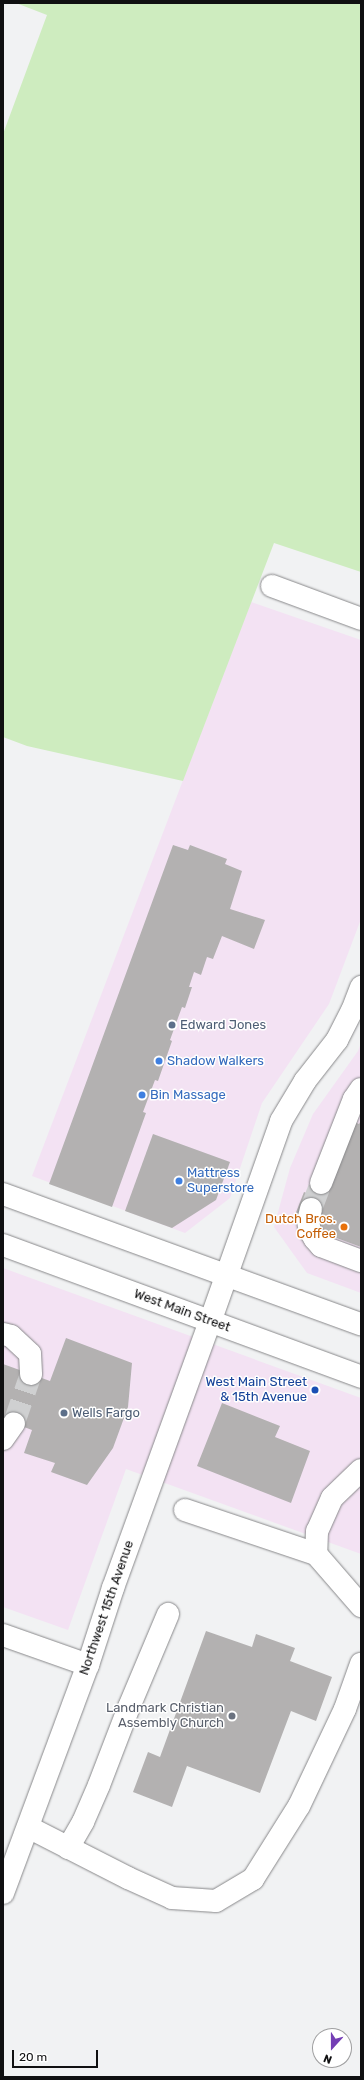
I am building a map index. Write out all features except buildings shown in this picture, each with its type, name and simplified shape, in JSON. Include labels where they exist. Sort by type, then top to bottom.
[{"type":"main road","points":[[272,586],[361,619]]},
{"type":"main road","name":"Northwest 15th Avenue","points":[[3,1893],[88,1665],[113,1588],[210,1322],[281,1121],[305,1081],[337,1040],[360,993]]},
{"type":"main road","points":[[321,1184],[354,1099],[361,1089]]},
{"type":"main road","points":[[3,1194],[361,1324]]},
{"type":"main road","points":[[311,1209],[308,1221],[310,1231],[321,1246],[361,1261]]},
{"type":"main road","name":"West Main Street","points":[[3,1245],[361,1377]]},
{"type":"main road","points":[[3,1334],[11,1336],[30,1354],[31,1374]]},
{"type":"main road","points":[[316,1554],[317,1531],[332,1498],[361,1470]]},
{"type":"main road","points":[[185,1510],[316,1554],[361,1606]]},
{"type":"main road","points":[[68,1848],[83,1822],[99,1785],[129,1706],[168,1614]]},
{"type":"main road","points":[[3,1635],[88,1665]]},
{"type":"main road","points":[[28,1827],[128,1878],[172,1898],[216,1901],[253,1879],[299,1806],[345,1709],[361,1664]]},
{"type":"shaded area","points":[[251,602],[361,640],[361,919],[329,1004],[262,1103],[230,1198],[185,1233],[32,1176]]},
{"type":"shaded area","points":[[361,1043],[361,1293],[307,1273],[274,1227],[290,1168],[313,1114],[358,1051]]},
{"type":"shaded area","points":[[3,1268],[361,1398],[361,1554],[126,1469],[68,1630],[3,1607]]},
{"type":"green space","points":[[16,3],[361,3],[361,572],[274,543],[183,781],[27,746],[3,737],[3,134],[47,15]]},
{"type":"tunnel","points":[[311,1209],[321,1183]]},
{"type":"tunnel","points":[[14,1423],[31,1374]]},
{"type":"place","name":"Edward Jones","points":[[172,1025]]},
{"type":"place","name":"Shadow Walkers","points":[[159,1061]]},
{"type":"place","name":"Bin Massage","points":[[142,1095]]},
{"type":"place","name":"Mattress Superstore","points":[[179,1181]]},
{"type":"place","name":"Dutch Bros. Coffee","points":[[344,1227]]},
{"type":"place","name":"West Main Street & 15th Avenue","points":[[315,1390]]},
{"type":"place","name":"Wells Fargo","points":[[64,1413]]},
{"type":"place","name":"Landmark Christian Assembly Church","points":[[232,1716]]}]
